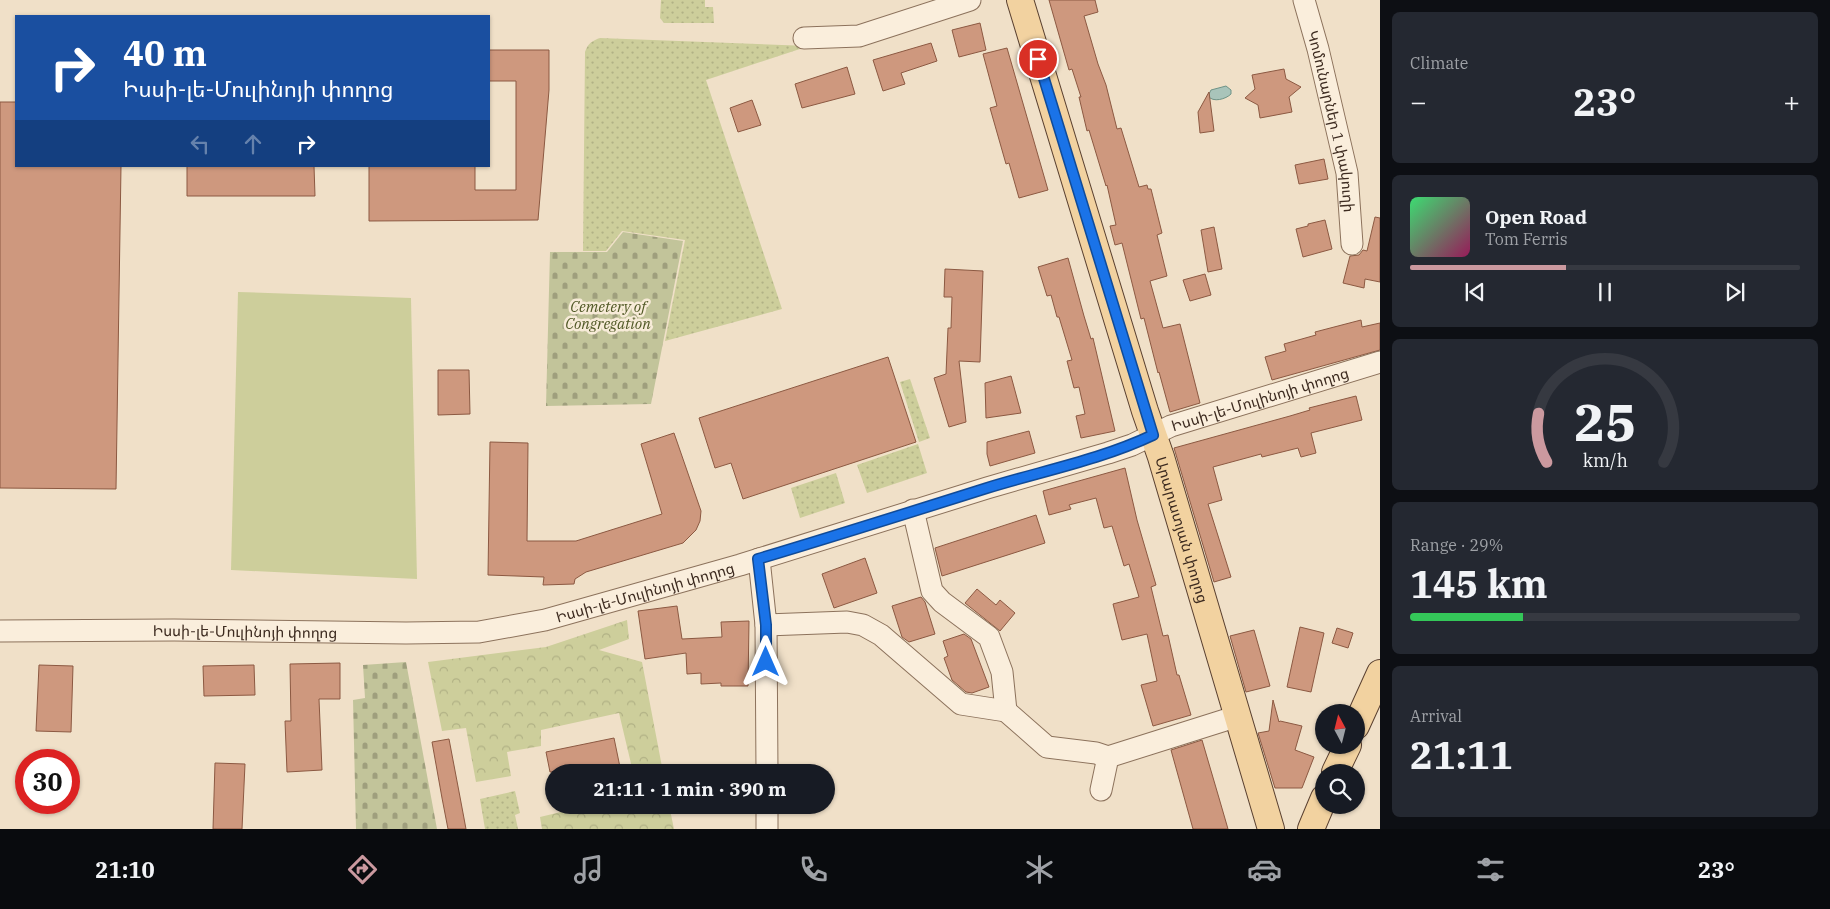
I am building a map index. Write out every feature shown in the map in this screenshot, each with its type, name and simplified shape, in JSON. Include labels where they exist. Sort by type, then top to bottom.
[{"type":"main road","name":"Արարատյան փողոց","points":[[1020,0],[1271,829]]},
{"type":"main road","points":[[1365,706],[1380,673]]},
{"type":"main road","points":[[1310,829],[1317,814]]},
{"type":"street","points":[[804,38],[859,36],[970,0]]},
{"type":"street","name":"Կոմունարներ 1 փակուղի","points":[[1304,0],[1318,49],[1347,173],[1352,244]]},
{"type":"street","name":"Իսսի-լե-Մուլինոյի փողոց","points":[[0,631],[174,630],[406,634],[479,632],[545,620],[758,559],[913,510],[1108,453],[1132,445],[1171,426],[1380,362]]},
{"type":"street","points":[[913,510],[932,591],[942,602],[989,637],[1002,672],[1006,711]]},
{"type":"street","points":[[758,559],[766,625],[767,764]]},
{"type":"street","points":[[766,625],[847,622],[863,625],[881,635],[961,704],[1006,711],[1047,747],[1096,753],[1108,757],[1238,716]]},
{"type":"street","points":[[1101,790],[1108,757]]},
{"type":"street","points":[[767,814],[767,829]]},
{"type":"green space","points":[[661,0],[705,0],[705,7],[713,7],[714,23],[664,23],[660,18]]},
{"type":"green space","points":[[600,38],[809,46],[706,80],[782,309],[665,341],[685,240],[622,231],[606,251],[583,251],[585,52],[587,46]]},
{"type":"green space","name":"Cemetery of Congregation","points":[[623,232],[683,241],[651,404],[546,406],[550,252],[607,252]]},
{"type":"green space","points":[[238,292],[411,298],[417,579],[231,570]]},
{"type":"green space","points":[[910,379],[930,438],[919,442],[900,382]]},
{"type":"green space","points":[[918,444],[927,473],[867,493],[857,465]]},
{"type":"green space","points":[[836,473],[845,503],[800,518],[791,488]]},
{"type":"green space","points":[[627,620],[629,639],[599,650],[642,662],[661,764],[631,764],[619,713],[541,730],[541,746],[507,752],[511,776],[476,782],[466,728],[442,731],[428,662],[546,647]]},
{"type":"green space","points":[[406,662],[437,829],[356,829],[353,700],[365,698],[363,665]]},
{"type":"green space","points":[[515,791],[520,813],[515,815],[518,829],[485,829],[480,799]]},
{"type":"green space","points":[[552,814],[671,814],[674,829],[542,829],[540,817]]},
{"type":"water","points":[[1226,86],[1231,90],[1231,94],[1226,97],[1216,100],[1208,96],[1211,90]]},
{"type":"building","points":[[1049,0],[1095,0],[1098,12],[1084,16],[1106,85],[1117,129],[1121,128],[1139,187],[1147,185],[1148,189],[1151,189],[1162,233],[1157,235],[1167,276],[1150,281],[1163,328],[1180,324],[1200,403],[1170,412],[1144,318],[1141,319],[1122,243],[1115,245],[1110,226],[1116,225],[1107,185],[1089,130],[1087,131],[1079,97],[1081,97],[1072,69],[1069,70]]},
{"type":"building","points":[[980,23],[986,50],[959,57],[952,30]]},
{"type":"building","points":[[931,43],[937,61],[901,73],[905,84],[883,91],[873,60]]},
{"type":"building","points":[[1007,48],[1048,190],[1019,198],[1009,163],[1006,164],[990,108],[997,106],[983,54]]},
{"type":"building","points":[[490,50],[549,50],[549,90],[538,220],[369,221],[369,167],[475,167],[475,190],[516,190],[516,81],[490,81]]},
{"type":"building","points":[[847,67],[855,94],[802,108],[795,84]]},
{"type":"building","points":[[1284,69],[1286,79],[1301,87],[1289,97],[1292,112],[1260,118],[1258,105],[1245,98],[1255,89],[1252,75]]},
{"type":"building","points":[[1209,92],[1214,131],[1200,133],[1198,112]]},
{"type":"building","points":[[752,100],[761,125],[738,132],[730,108]]},
{"type":"building","points":[[0,102],[15,102],[15,167],[121,167],[116,489],[0,488]]},
{"type":"building","points":[[1324,159],[1328,179],[1299,184],[1295,165]]},
{"type":"building","points":[[187,167],[314,167],[315,196],[187,196]]},
{"type":"building","points":[[1375,217],[1380,218],[1380,282],[1365,279],[1364,288],[1343,283],[1350,256],[1359,255],[1363,250],[1367,251]]},
{"type":"building","points":[[1325,220],[1332,249],[1303,257],[1296,229]]},
{"type":"building","points":[[1214,227],[1222,269],[1208,272],[1201,230]]},
{"type":"building","points":[[1068,258],[1091,339],[1093,338],[1115,431],[1081,438],[1076,416],[1085,414],[1079,387],[1074,388],[1067,361],[1072,360],[1051,295],[1047,296],[1038,267]]},
{"type":"building","points":[[945,269],[983,271],[980,362],[959,361],[966,422],[949,427],[934,378],[946,374],[948,328],[951,328],[952,297],[944,297]]},
{"type":"building","points":[[1205,274],[1211,295],[1190,301],[1183,280]]},
{"type":"building","points":[[1361,320],[1362,327],[1380,323],[1380,350],[1272,380],[1265,357],[1286,351],[1284,344],[1316,335],[1315,332]]},
{"type":"building","points":[[888,357],[916,442],[743,499],[731,463],[715,468],[699,418]]},
{"type":"building","points":[[438,370],[469,370],[470,414],[438,415]]},
{"type":"building","points":[[1011,376],[1021,413],[986,418],[985,383]]},
{"type":"building","points":[[1356,396],[1362,420],[1311,433],[1316,453],[1301,457],[1298,448],[1262,457],[1261,454],[1213,467],[1222,500],[1208,504],[1231,577],[1214,582],[1174,448]]},
{"type":"building","points":[[1029,431],[1035,453],[990,466],[987,442]]},
{"type":"building","points":[[674,433],[701,511],[700,521],[696,530],[683,543],[586,572],[575,579],[574,584],[543,585],[544,577],[488,575],[490,442],[528,443],[527,541],[576,541],[662,514],[641,444]]},
{"type":"building","points":[[1125,468],[1137,520],[1156,585],[1151,587],[1163,636],[1168,635],[1177,675],[1179,675],[1191,715],[1153,726],[1141,685],[1157,681],[1147,634],[1122,640],[1113,604],[1139,597],[1129,564],[1124,566],[1112,526],[1104,528],[1096,498],[1069,505],[1071,509],[1049,515],[1043,491]]},
{"type":"building","points":[[1036,515],[1045,543],[942,576],[935,548]]},
{"type":"building","points":[[865,558],[877,593],[834,608],[822,574]]},
{"type":"building","points":[[977,589],[996,605],[1000,600],[1015,613],[1000,631],[965,603]]},
{"type":"building","points":[[921,597],[925,602],[935,634],[909,642],[902,637],[892,606]]},
{"type":"building","points":[[677,606],[682,639],[722,637],[721,622],[749,621],[748,686],[721,686],[721,683],[701,684],[701,673],[687,674],[686,653],[645,659],[638,611]]},
{"type":"building","points":[[1300,627],[1324,633],[1311,692],[1287,687]]},
{"type":"building","points":[[1337,628],[1353,633],[1348,648],[1332,643]]},
{"type":"building","points":[[1254,630],[1270,686],[1246,692],[1230,636]]},
{"type":"building","points":[[964,634],[971,639],[989,687],[972,693],[966,692],[952,680],[944,658],[948,656],[943,641]]},
{"type":"building","points":[[340,663],[340,699],[319,699],[322,770],[287,772],[285,721],[291,721],[290,664]]},
{"type":"building","points":[[39,665],[73,666],[71,732],[36,731]]},
{"type":"building","points":[[254,665],[255,695],[204,696],[203,666]]},
{"type":"building","points":[[1273,700],[1279,722],[1302,726],[1295,750],[1314,757],[1302,788],[1275,788],[1258,733],[1269,731]]},
{"type":"building","points":[[614,738],[619,764],[548,764],[546,752]]},
{"type":"building","points":[[449,739],[466,829],[448,829],[442,798],[432,742]]},
{"type":"building","points":[[1202,740],[1228,829],[1193,829],[1171,750]]},
{"type":"building","points":[[215,763],[245,764],[242,829],[213,829]]},
{"type":"route","points":[[766,662],[766,625],[762,576],[758,559],[913,510],[1108,453],[1153,435],[1038,59]]}]
